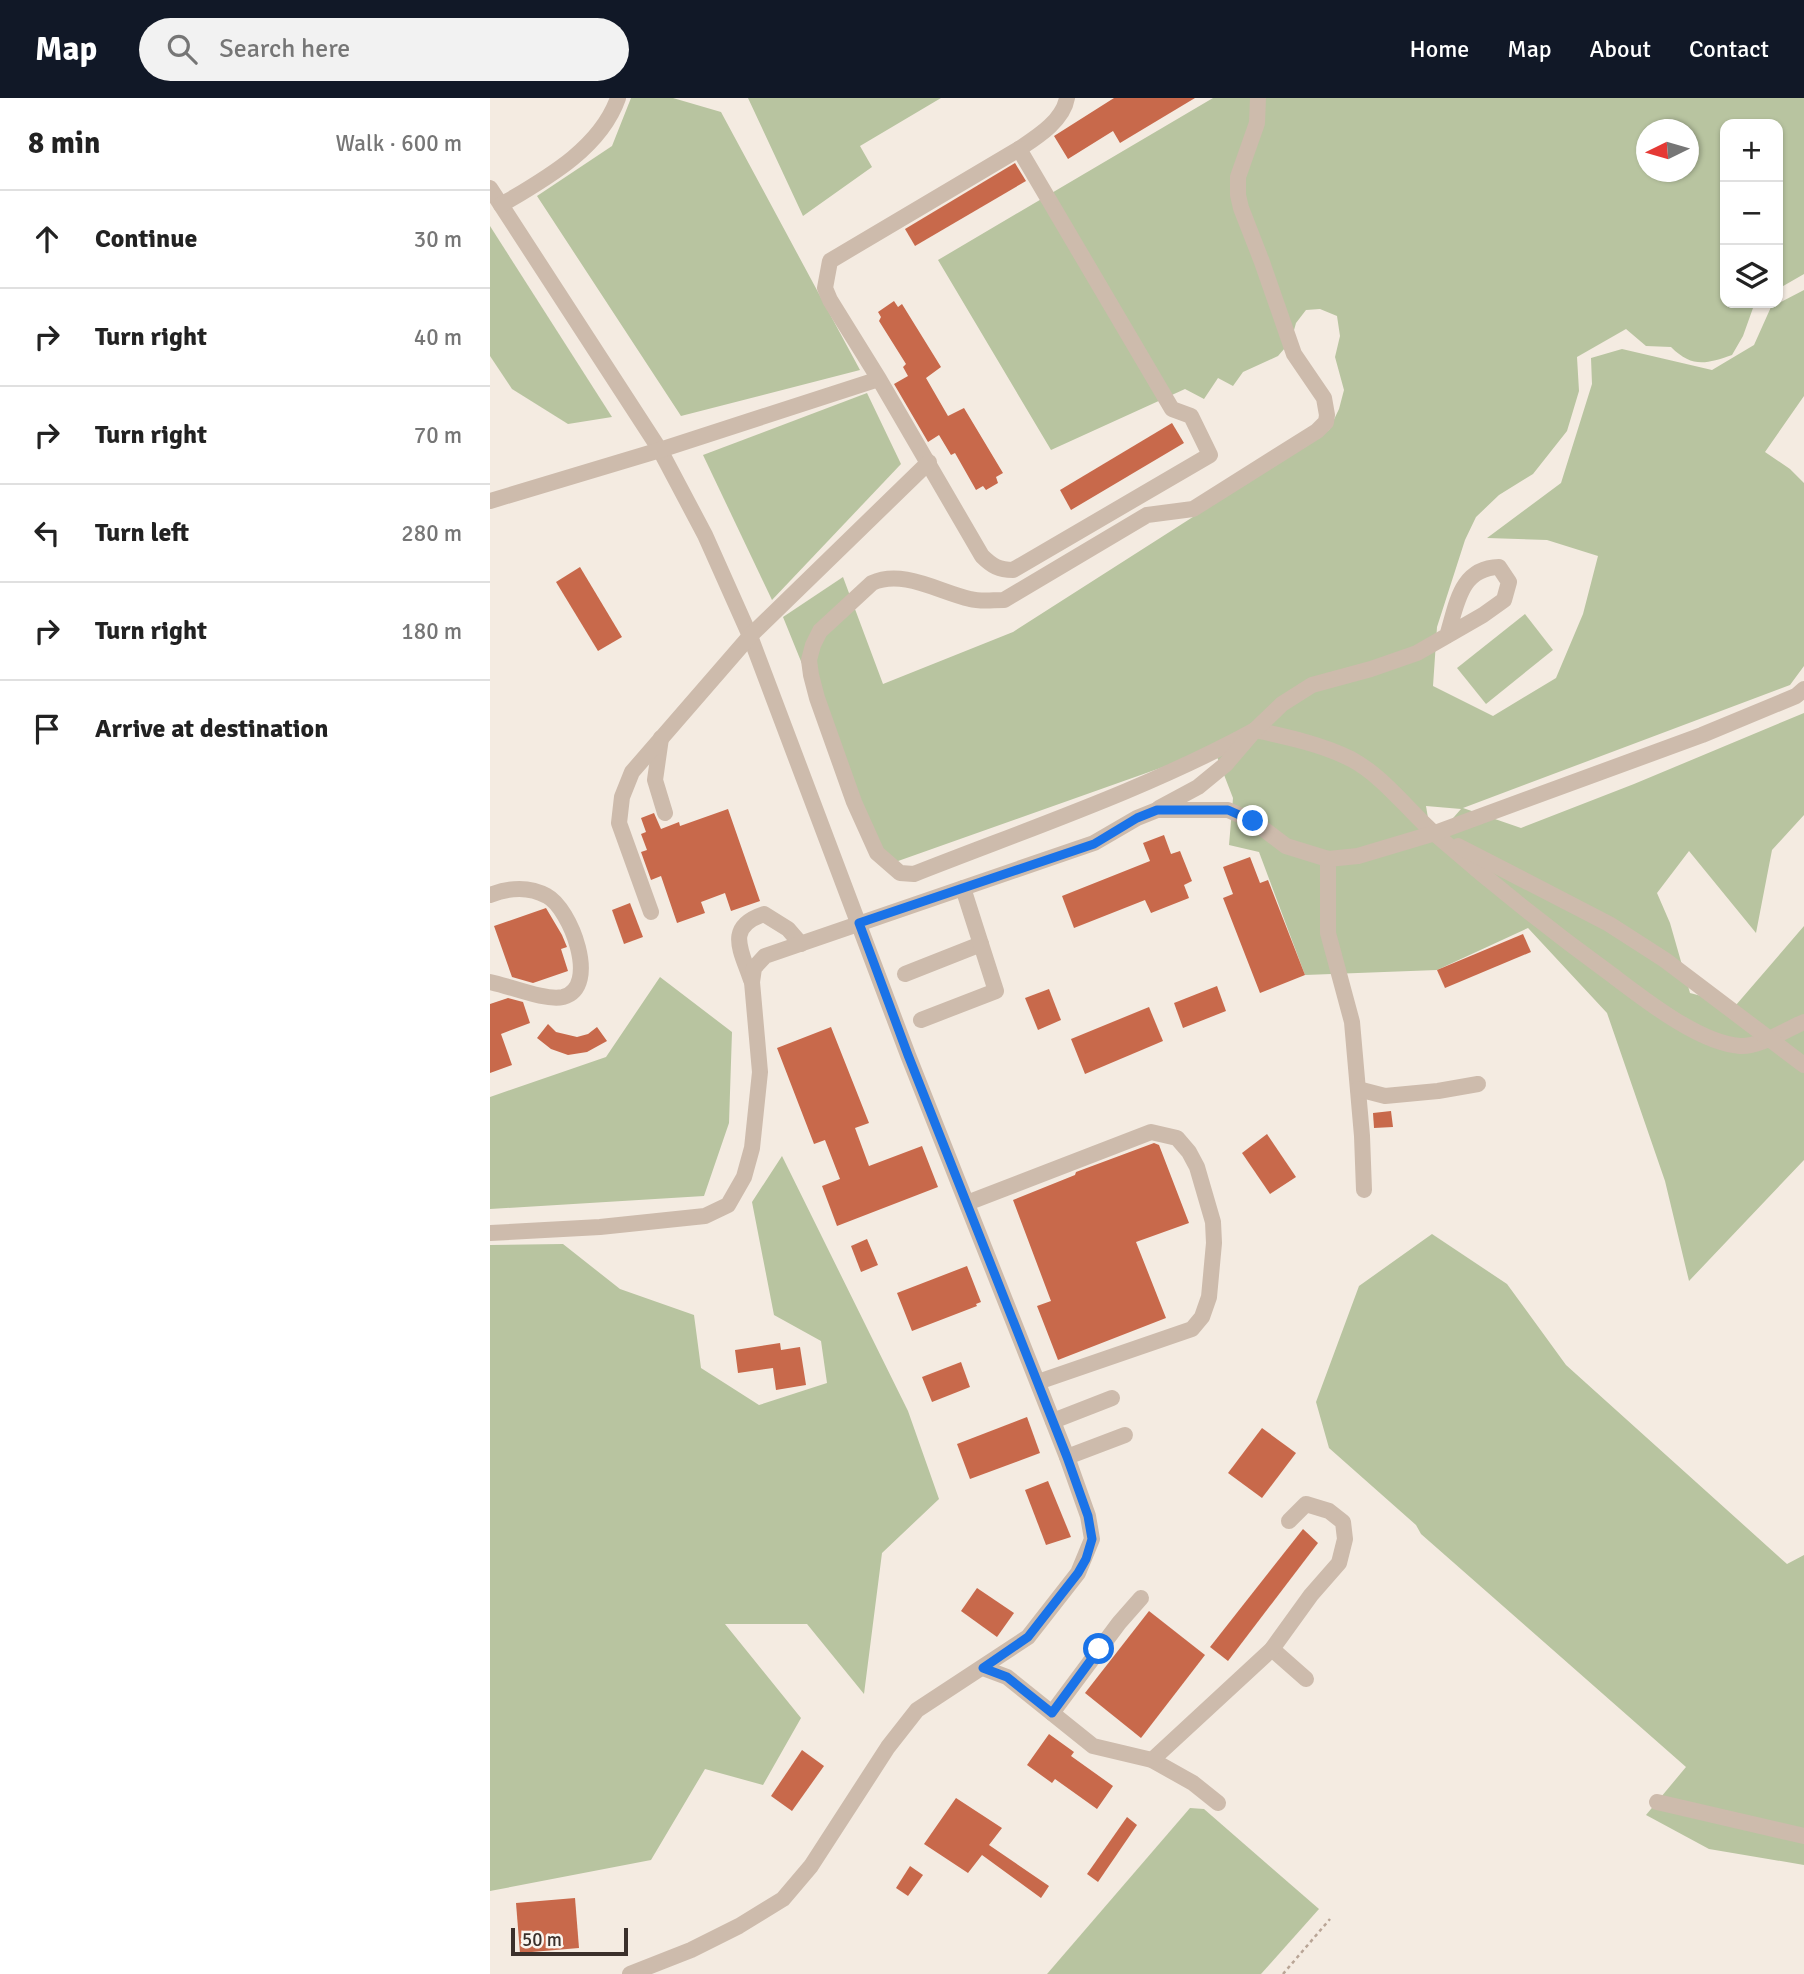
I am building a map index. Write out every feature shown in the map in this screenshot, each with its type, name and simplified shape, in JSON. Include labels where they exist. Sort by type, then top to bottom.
[{"type":"lane","points":[[501,205],[585,148],[602,128],[618,98]]},
{"type":"lane","points":[[1019,149],[1172,409],[1191,416],[1210,455],[1013,570],[1002,570],[982,556],[825,288],[830,261],[1045,132],[1066,105],[1067,98]]},
{"type":"lane","points":[[1258,98],[1257,123],[1238,177],[1241,208],[1294,354],[1324,398],[1326,422],[1317,431],[1193,509],[1147,514],[1004,600],[969,599],[903,579],[879,580],[872,583],[820,631],[810,660],[817,698],[854,802],[877,853],[900,873],[914,874],[1162,776],[1210,755],[1255,730],[1323,747],[1352,760],[1378,778],[1435,833],[1533,917],[1674,1020],[1717,1040],[1744,1046],[1804,1022]]},
{"type":"lane","points":[[490,188],[660,450],[705,535],[750,636],[1067,1457],[1088,1516],[1092,1539],[1078,1573],[1028,1637],[917,1710],[888,1746],[811,1866],[783,1899],[739,1926],[691,1950],[631,1974]]},
{"type":"lane","points":[[490,501],[660,450],[879,379]]},
{"type":"lane","points":[[651,912],[619,823],[622,797],[632,772],[750,636],[929,462]]},
{"type":"lane","points":[[490,1233],[600,1227],[705,1216],[728,1205],[744,1177],[752,1148],[760,1072],[752,982],[754,968],[765,956],[1094,844],[1137,818],[1198,787],[1226,764],[1282,704],[1312,685],[1417,653],[1447,636],[1504,600],[1509,582],[1499,567],[1484,568],[1468,580],[1447,636]]},
{"type":"lane","points":[[1157,810],[1228,810],[1253,821],[1286,846],[1328,859],[1358,856],[1435,833],[1702,735],[1796,696],[1804,689]]},
{"type":"lane","points":[[661,738],[655,780],[665,813]]},
{"type":"lane","points":[[1435,833],[1609,924],[1665,960],[1804,1065]]},
{"type":"lane","points":[[1328,859],[1328,933],[1352,1022],[1364,1190]]},
{"type":"lane","points":[[921,1020],[996,991],[963,888]]},
{"type":"lane","points":[[490,895],[503,890],[524,889],[549,897],[563,913],[579,949],[581,963],[580,978],[575,990],[564,996],[542,997],[490,982]]},
{"type":"lane","points":[[752,982],[742,952],[740,929],[750,919],[764,914],[788,929],[801,944]]},
{"type":"lane","points":[[782,951],[788,929]]},
{"type":"lane","points":[[905,974],[981,944]]},
{"type":"lane","points":[[742,952],[760,962]]},
{"type":"lane","points":[[1358,1089],[1385,1096],[1478,1084]]},
{"type":"lane","points":[[967,1203],[1151,1132],[1177,1138],[1197,1167],[1213,1222],[1214,1243],[1209,1297],[1202,1317],[1192,1329],[1038,1382]]},
{"type":"lane","points":[[1053,1421],[1112,1398]]},
{"type":"lane","points":[[1067,1457],[1125,1435]]},
{"type":"lane","points":[[1152,1760],[1272,1650],[1311,1595],[1339,1563],[1345,1539],[1343,1522],[1329,1511],[1306,1504],[1289,1521]]},
{"type":"lane","points":[[1052,1713],[1141,1598]]},
{"type":"lane","points":[[1272,1650],[1306,1679]]},
{"type":"lane","points":[[983,1668],[1007,1677],[1093,1746],[1152,1760],[1193,1783],[1218,1803]]},
{"type":"lane","points":[[1657,1802],[1804,1836]]},
{"type":"path","points":[[1283,1974],[1330,1919]]},
{"type":"green space","points":[[631,98],[673,98],[721,112],[860,370],[681,416],[537,196],[612,146]]},
{"type":"green space","points":[[748,98],[941,98],[860,146],[872,167],[803,216]]},
{"type":"green space","points":[[1213,98],[1255,98],[1257,105],[1266,98],[1804,98],[1804,274],[1783,286],[1783,119],[1720,119],[1720,308],[1753,308],[1743,336],[1732,355],[1700,362],[1686,358],[1671,347],[1646,346],[1626,329],[1577,357],[1579,391],[1567,431],[1533,474],[1499,495],[1476,517],[1465,540],[1437,627],[1433,686],[1493,716],[1556,678],[1583,614],[1598,556],[1547,540],[1487,538],[1561,483],[1592,384],[1591,358],[1622,349],[1712,370],[1754,345],[1771,308],[1783,308],[1783,301],[1804,290],[1804,396],[1765,452],[1790,469],[1804,483],[1804,666],[1790,685],[1463,808],[1521,828],[1804,713],[1804,815],[1772,850],[1756,933],[1689,851],[1657,893],[1670,923],[1690,993],[1736,1005],[1804,926],[1804,1160],[1689,1281],[1665,1181],[1607,1013],[1528,928],[1437,970],[1305,975],[1259,852],[1229,845],[1233,798],[1214,749],[884,866],[783,617],[843,577],[883,684],[1013,632],[1329,430],[1344,390],[1335,357],[1340,336],[1337,316],[1320,309],[1306,310],[1296,323],[1291,341],[1278,356],[1243,372],[1233,386],[1218,378],[1204,399],[1185,389],[1051,450],[938,260]],"holes":[[[1426,806],[1461,809],[1432,842]]]},
{"type":"green space","points":[[490,226],[612,417],[568,424],[512,389],[490,356]]},
{"type":"green space","points":[[867,393],[901,464],[772,600],[703,455]]},
{"type":"green space","points":[[1525,614],[1553,650],[1486,704],[1457,668]]},
{"type":"green space","points":[[660,977],[732,1032],[729,1123],[704,1196],[490,1209],[490,1097],[606,1057]]},
{"type":"green space","points":[[782,1156],[908,1411],[939,1499],[882,1553],[864,1694],[807,1624],[725,1624],[801,1718],[763,1785],[705,1769],[651,1860],[490,1891],[490,1245],[563,1244],[620,1289],[694,1315],[701,1368],[759,1405],[827,1383],[821,1341],[774,1315],[752,1202]]},
{"type":"green space","points":[[1432,1234],[1507,1284],[1566,1365],[1787,1564],[1804,1555],[1804,1865],[1709,1849],[1646,1815],[1686,1767],[1421,1534],[1416,1525],[1329,1448],[1316,1402],[1359,1286]]},
{"type":"green space","points":[[1190,1808],[1204,1809],[1319,1909],[1261,1974],[1047,1974]]},
{"type":"building","points":[[1114,98],[1195,98],[1120,143],[1113,131],[1068,159],[1054,136]]},
{"type":"building","points":[[1015,163],[1026,181],[915,246],[905,229]]},
{"type":"building","points":[[894,301],[898,307],[902,304],[941,367],[926,378],[948,416],[964,408],[1003,473],[996,477],[998,483],[986,490],[983,486],[976,490],[955,453],[951,455],[939,435],[928,442],[894,384],[908,376],[903,367],[906,364],[879,321],[881,317],[878,312]]},
{"type":"building","points":[[1172,423],[1184,443],[1071,510],[1060,490]]},
{"type":"building","points":[[580,567],[622,637],[598,651],[556,582]]},
{"type":"building","points":[[728,809],[760,901],[731,911],[725,893],[701,902],[705,913],[677,923],[661,876],[651,880],[641,852],[647,850],[641,834],[646,832],[641,818],[654,813],[661,829],[679,822],[680,826]]},
{"type":"building","points":[[1164,835],[1171,854],[1180,851],[1192,881],[1184,885],[1189,898],[1151,913],[1145,900],[1074,928],[1062,896],[1150,861],[1143,843]]},
{"type":"building","points":[[1250,857],[1260,883],[1268,880],[1305,975],[1260,993],[1223,898],[1233,894],[1223,867]]},
{"type":"building","points":[[630,903],[643,937],[624,944],[612,910]]},
{"type":"building","points":[[546,908],[567,947],[561,949],[568,971],[533,983],[512,977],[494,926]]},
{"type":"building","points":[[1523,934],[1531,952],[1445,988],[1437,970]]},
{"type":"building","points":[[1217,986],[1226,1011],[1183,1028],[1174,1003]]},
{"type":"building","points":[[1049,989],[1061,1020],[1038,1030],[1025,998]]},
{"type":"building","points":[[508,998],[523,1002],[530,1023],[501,1034],[512,1065],[490,1073],[490,1004]]},
{"type":"building","points":[[1149,1007],[1163,1041],[1085,1074],[1071,1039]]},
{"type":"building","points":[[548,1024],[556,1032],[577,1037],[588,1034],[597,1027],[607,1041],[587,1052],[568,1055],[551,1049],[537,1038]]},
{"type":"building","points":[[831,1027],[869,1123],[855,1128],[869,1166],[922,1146],[938,1187],[837,1226],[822,1186],[840,1179],[825,1140],[814,1144],[777,1048]]},
{"type":"building","points":[[1391,1111],[1393,1127],[1374,1128],[1373,1113]]},
{"type":"building","points":[[1267,1134],[1296,1177],[1270,1194],[1242,1153]]},
{"type":"building","points":[[1154,1143],[1159,1145],[1189,1223],[1136,1242],[1166,1318],[1058,1360],[1037,1306],[1051,1301],[1013,1200],[1075,1175],[1076,1172]]},
{"type":"building","points":[[867,1239],[878,1265],[861,1272],[851,1246]]},
{"type":"building","points":[[967,1266],[981,1302],[976,1304],[977,1306],[912,1331],[897,1293]]},
{"type":"building","points":[[780,1343],[781,1350],[800,1347],[806,1385],[776,1390],[773,1368],[738,1373],[735,1350]]},
{"type":"building","points":[[961,1362],[970,1387],[932,1402],[922,1377]]},
{"type":"building","points":[[1027,1417],[1040,1453],[970,1479],[957,1444]]},
{"type":"building","points":[[1262,1428],[1296,1453],[1262,1498],[1228,1473]]},
{"type":"building","points":[[1048,1481],[1071,1537],[1046,1545],[1025,1490]]},
{"type":"building","points":[[1303,1529],[1318,1543],[1228,1661],[1210,1647]]},
{"type":"building","points":[[977,1588],[1014,1613],[997,1637],[961,1611]]},
{"type":"building","points":[[1149,1611],[1205,1655],[1141,1738],[1085,1693]]},
{"type":"building","points":[[1049,1734],[1074,1752],[1071,1756],[1113,1786],[1097,1809],[1055,1779],[1052,1783],[1027,1765]]},
{"type":"building","points":[[802,1750],[824,1766],[792,1811],[771,1796]]},
{"type":"building","points":[[956,1798],[1002,1828],[989,1845],[1049,1886],[1041,1898],[982,1855],[968,1873],[924,1844]]},
{"type":"building","points":[[1127,1817],[1137,1825],[1098,1882],[1087,1874]]},
{"type":"building","points":[[910,1866],[923,1875],[908,1896],[896,1888]]},
{"type":"building","points":[[575,1898],[579,1948],[520,1953],[516,1903]]},
{"type":"route","points":[[1099,1649],[1052,1713],[1007,1677],[983,1668],[1028,1637],[1078,1573],[1092,1539],[1088,1516],[1067,1457],[908,1055],[859,923],[1094,844],[1137,818],[1157,810],[1228,810],[1253,821]]}]
